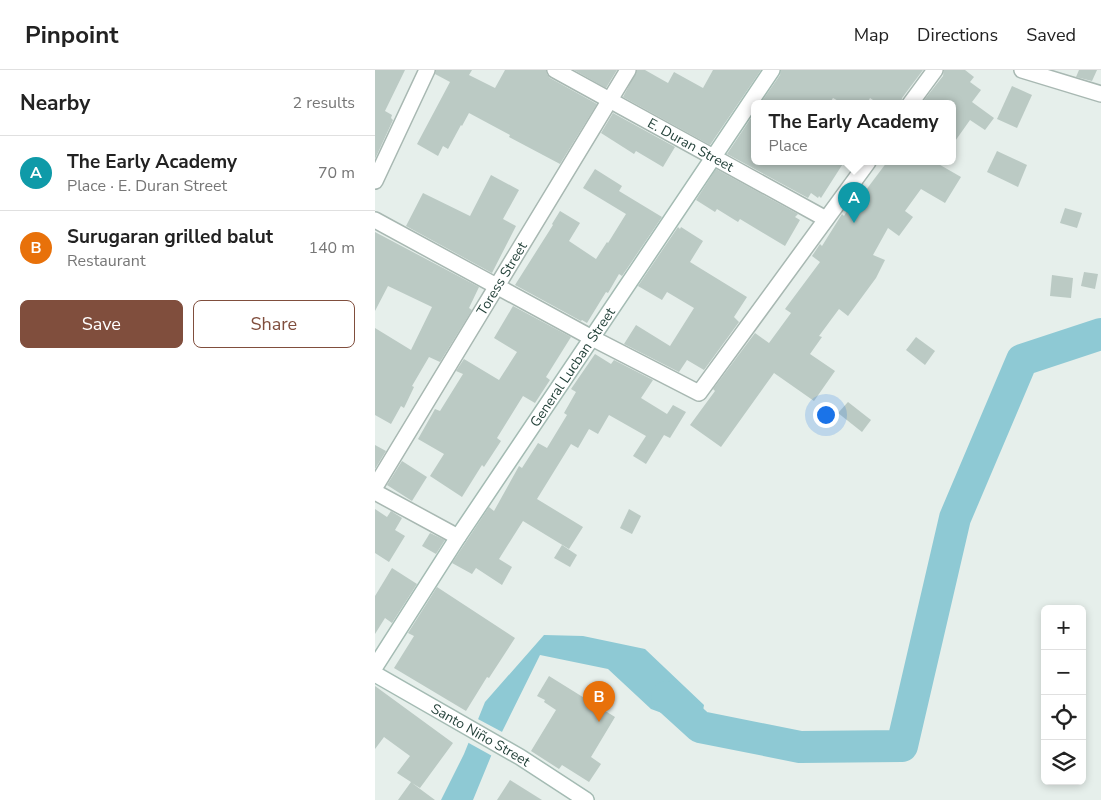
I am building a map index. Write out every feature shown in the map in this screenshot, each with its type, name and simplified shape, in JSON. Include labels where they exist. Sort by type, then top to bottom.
[{"type":"street","points":[[375,181],[427,70]]},
{"type":"street","name":"E. Duran Street","points":[[555,70],[826,219]]},
{"type":"street","name":"Toress Street","points":[[375,487],[628,70]]},
{"type":"street","name":"General Lucban Street","points":[[752,100],[772,70]]},
{"type":"street","points":[[913,100],[935,70]]},
{"type":"street","points":[[1022,70],[1101,94]]},
{"type":"street","name":"General Lucban Street","points":[[375,667],[458,537],[751,101]]},
{"type":"street","points":[[375,220],[592,338],[699,393],[866,165]]},
{"type":"street","points":[[375,492],[458,537]]},
{"type":"street","name":"Santo Niño Street","points":[[375,674],[519,756],[586,800]]},
{"type":"water","points":[[544,635],[583,636],[645,649],[704,705],[700,727],[651,709],[608,669],[540,655],[496,744],[473,800],[441,800],[464,754],[485,702]]},
{"type":"pier","points":[[476,718],[504,733],[494,757],[467,742]]},
{"type":"building","points":[[375,70],[405,70],[385,111],[392,115],[391,118],[393,120],[375,159]]},
{"type":"building","points":[[436,70],[472,70],[469,75],[495,88],[505,70],[546,70],[550,78],[597,104],[560,164],[469,113],[448,149],[443,146],[438,156],[417,144],[450,82],[435,74]]},
{"type":"building","points":[[574,70],[617,70],[606,88]]},
{"type":"building","points":[[637,70],[645,70],[668,83],[674,72],[703,88],[713,70],[761,70],[710,145],[623,97]]},
{"type":"building","points":[[781,70],[923,70],[902,100],[873,100],[870,98],[869,100],[837,100],[833,98],[832,100],[763,100],[780,75]]},
{"type":"building","points":[[944,70],[965,70],[974,77],[970,82],[981,90],[972,102],[994,118],[985,130],[970,120],[956,140],[956,100],[924,100],[943,76]]},
{"type":"building","points":[[1079,70],[1097,70],[1092,81],[1076,77]]},
{"type":"building","points":[[1012,86],[1032,95],[1017,128],[997,119]]},
{"type":"building","points":[[613,113],[675,147],[663,167],[636,151],[634,154],[601,133]]},
{"type":"building","points":[[751,118],[751,165],[842,165],[821,198],[811,193],[808,198],[727,154]]},
{"type":"building","points":[[997,151],[1027,165],[1018,187],[987,172]]},
{"type":"building","points":[[885,165],[940,165],[961,177],[945,203],[921,189],[905,211],[913,217],[899,236],[888,228],[873,255],[885,260],[876,278],[848,316],[839,309],[819,336],[822,337],[810,354],[835,371],[814,401],[774,373],[721,447],[690,425],[715,391],[713,389],[755,333],[769,343],[791,313],[785,309],[820,262],[812,256],[820,244],[822,246],[842,214],[844,216],[861,188],[866,190]]},
{"type":"building","points":[[595,169],[622,186],[619,191],[662,217],[622,276],[619,274],[608,293],[606,292],[587,323],[515,285],[560,211],[580,223],[569,241],[596,259],[608,243],[626,214],[583,188]]},
{"type":"building","points":[[716,169],[798,214],[795,217],[800,220],[785,246],[740,219],[738,222],[717,209],[715,212],[696,200]]},
{"type":"building","points":[[491,175],[519,190],[503,219],[516,226],[492,273],[406,226],[423,193],[470,216]]},
{"type":"building","points":[[1065,208],[1082,213],[1077,228],[1060,223]]},
{"type":"building","points":[[678,227],[703,241],[690,262],[747,297],[734,317],[739,322],[704,370],[687,360],[679,372],[624,344],[636,325],[670,346],[694,308],[667,292],[662,300],[638,286]]},
{"type":"building","points":[[375,232],[479,287],[469,308],[472,310],[440,362],[429,357],[412,386],[414,387],[404,408],[401,406],[391,424],[375,415],[375,328],[411,350],[432,307],[388,286],[375,311]]},
{"type":"building","points":[[1084,272],[1098,274],[1095,289],[1081,286]]},
{"type":"building","points":[[1052,275],[1073,278],[1071,298],[1050,296]]},
{"type":"building","points":[[513,306],[571,337],[546,377],[550,380],[535,403],[523,396],[497,438],[501,441],[484,467],[482,465],[462,497],[430,476],[444,454],[418,439],[435,409],[440,411],[463,374],[456,371],[464,359],[499,380],[517,352],[494,338]]},
{"type":"building","points":[[916,337],[935,351],[925,365],[906,350]]},
{"type":"building","points":[[595,354],[611,364],[614,360],[653,380],[641,398],[667,414],[673,405],[686,412],[670,438],[664,435],[646,464],[633,456],[646,436],[609,415],[598,434],[589,429],[578,448],[571,444],[537,499],[583,527],[569,549],[523,521],[499,559],[512,567],[502,585],[476,568],[472,574],[452,563],[489,507],[494,511],[519,466],[522,468],[538,443],[547,448],[567,415],[564,413],[576,392],[571,389]]},
{"type":"building","points":[[848,402],[871,420],[862,432],[838,413]]},
{"type":"building","points":[[375,445],[386,451],[375,469]]},
{"type":"building","points":[[402,461],[427,477],[412,501],[387,485]]},
{"type":"building","points":[[375,509],[387,517],[391,511],[402,518],[395,530],[405,536],[389,562],[375,553]]},
{"type":"building","points":[[629,509],[641,516],[632,534],[620,528]]},
{"type":"building","points":[[430,533],[445,540],[436,554],[422,546]]},
{"type":"building","points":[[562,545],[577,555],[570,567],[554,558]]},
{"type":"building","points":[[392,568],[417,584],[392,623],[385,618],[375,634],[375,596]]},
{"type":"building","points":[[437,587],[515,638],[489,678],[487,677],[466,711],[394,668],[414,636],[408,633]]},
{"type":"building","points":[[549,676],[615,717],[591,757],[601,764],[589,782],[562,765],[559,769],[531,751],[556,710],[544,702],[545,700],[537,696]]},
{"type":"building","points":[[375,686],[453,743],[420,788],[412,783],[435,800],[398,800],[411,782],[397,773],[410,756],[384,737],[375,749]]},
{"type":"building","points":[[510,780],[542,800],[497,800]]},
{"type":"waterway","points":[[667,697],[700,727],[800,747],[902,746],[955,518],[1022,360],[1101,334]]},
{"type":"place","name":"The Early Academy","points":[[854,223]]},
{"type":"place","name":"Surugaran grilled balut","points":[[599,722]]}]
